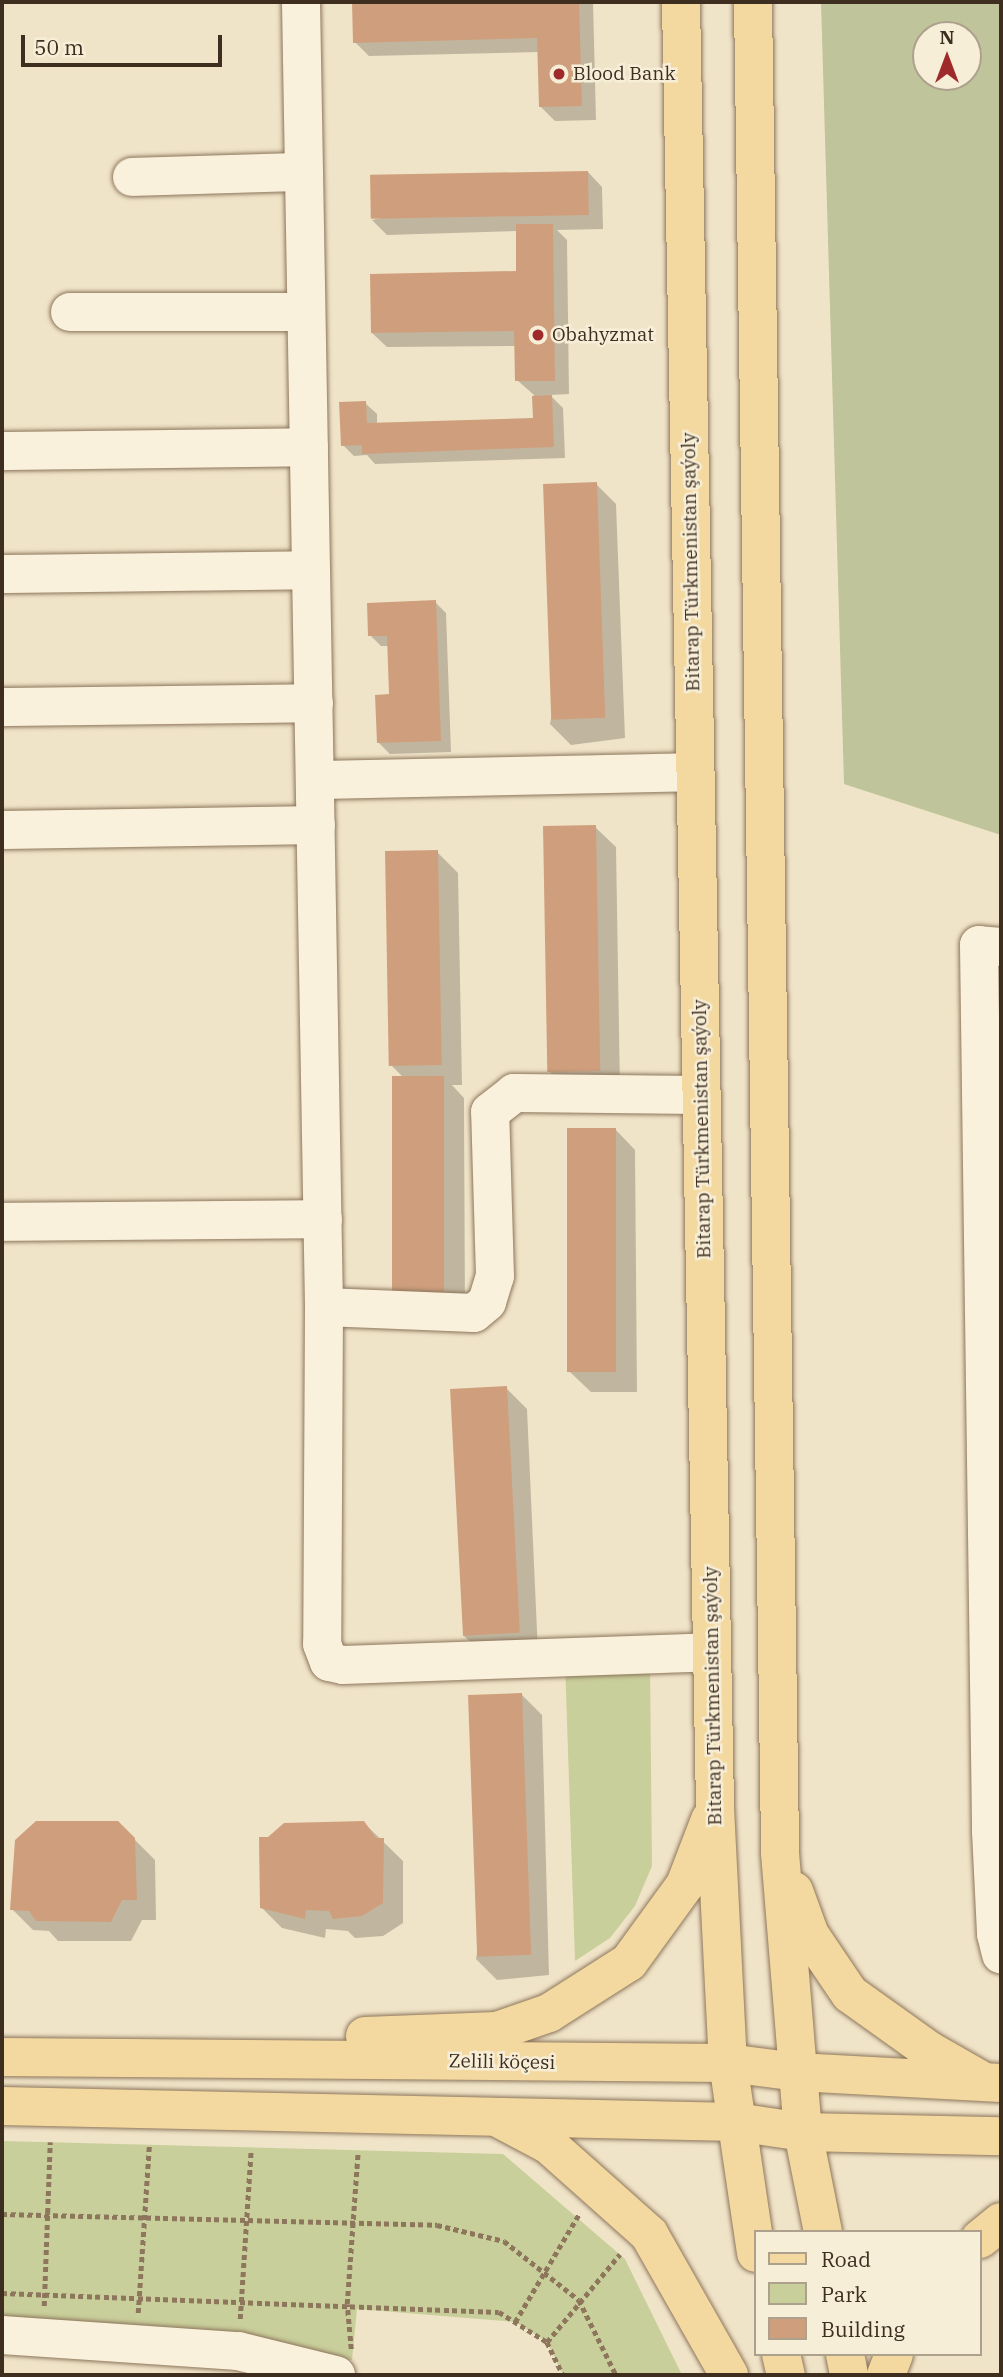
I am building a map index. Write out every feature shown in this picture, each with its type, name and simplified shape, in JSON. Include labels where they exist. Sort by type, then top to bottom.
[{"type":"main road","name":"Bitarap Türkmenistan şaýoly","points":[[681,2],[715,1808],[728,2063],[754,2240]]},
{"type":"main road","points":[[753,2],[780,1853],[803,2132],[813,2164],[823,2230]]},
{"type":"main road","points":[[310,2060],[329,2037],[496,2031],[561,2006],[629,1962],[685,1885],[715,1808]]},
{"type":"main road","points":[[780,1853],[810,1935],[850,1994],[930,2052],[994,2083]]},
{"type":"main road","name":"Zelili köçesi","points":[[2,2057],[728,2063],[797,2072],[994,2083]]},
{"type":"main road","points":[[2,2106],[736,2122],[803,2132],[1001,2136]]},
{"type":"main road","points":[[495,2116],[549,2145],[649,2234],[729,2375]]},
{"type":"main road","points":[[982,2237],[1001,2222]]},
{"type":"main road","points":[[781,2356],[786,2375]]},
{"type":"main road","points":[[845,2356],[849,2375]]},
{"type":"main road","points":[[886,2375],[893,2356]]},
{"type":"street","points":[[300,2],[323,1219],[322,1644],[329,1662],[343,1665],[711,1653]]},
{"type":"street","points":[[132,177],[304,172]]},
{"type":"street","points":[[70,312],[306,312]]},
{"type":"street","points":[[2,451],[309,447]]},
{"type":"street","points":[[2,573],[311,569]]},
{"type":"street","points":[[2,706],[314,703]]},
{"type":"street","points":[[316,779],[695,772]]},
{"type":"street","points":[[2,830],[316,825]]},
{"type":"street","points":[[990,946],[996,1934],[1001,1954]]},
{"type":"street","points":[[324,1307],[474,1313],[487,1302],[495,1276],[490,1112],[514,1093],[701,1095]]},
{"type":"street","points":[[2,1222],[323,1219]]},
{"type":"street","points":[[2,2335],[237,2351],[344,2368]]},
{"type":"path","points":[[42,2339],[50,2142]]},
{"type":"path","points":[[135,2346],[149,2146]]},
{"type":"path","points":[[237,2351],[251,2150]]},
{"type":"path","points":[[344,2368],[358,2152]]},
{"type":"path","points":[[570,2203],[589,2220]]},
{"type":"path","points":[[515,2322],[581,2211]]},
{"type":"path","points":[[2,2214],[353,2225],[438,2225],[503,2241],[579,2300],[616,2375]]},
{"type":"path","points":[[612,2245],[625,2259]]},
{"type":"path","points":[[547,2342],[579,2300],[620,2254]]},
{"type":"path","points":[[2,2293],[347,2304],[356,2309],[392,2306],[499,2312],[547,2342],[563,2375]]},
{"type":"green space","points":[[821,2],[1001,2],[1001,835],[844,784]]},
{"type":"green space","points":[[650,1661],[652,1866],[635,1906],[610,1938],[575,1961],[565,1662]]},
{"type":"green space","points":[[2,2141],[503,2154],[625,2259],[682,2375],[563,2375],[547,2342],[515,2322],[357,2309],[352,2360],[2,2337]]},
{"type":"building","name":"Blood Bank","points":[[352,2],[579,2],[582,106],[539,107],[537,38],[353,43]]},
{"type":"building","points":[[588,171],[589,215],[371,219],[370,175]]},
{"type":"building","points":[[516,224],[553,224],[555,381],[515,381],[514,331],[371,333],[370,274],[516,271]]},
{"type":"building","points":[[552,395],[554,447],[362,454],[362,445],[341,446],[339,402],[366,401],[367,423],[533,418],[532,396]]},
{"type":"building","points":[[597,482],[605,718],[551,720],[543,484]]},
{"type":"building","points":[[436,600],[441,741],[377,743],[375,695],[389,694],[387,636],[368,636],[367,603]]},
{"type":"building","points":[[596,825],[600,1071],[547,1072],[543,826]]},
{"type":"building","points":[[438,850],[442,1065],[389,1066],[385,851]]},
{"type":"building","points":[[392,1076],[444,1076],[444,1296],[392,1296]]},
{"type":"building","points":[[567,1128],[616,1128],[616,1372],[567,1372]]},
{"type":"building","points":[[507,1386],[520,1633],[463,1636],[450,1389]]},
{"type":"building","points":[[522,1693],[531,1955],[477,1957],[468,1695]]},
{"type":"building","points":[[36,1821],[118,1821],[135,1838],[137,1900],[122,1900],[111,1922],[36,1921],[29,1911],[10,1910],[15,1840]]},
{"type":"building","points":[[364,1821],[376,1838],[384,1838],[383,1903],[362,1916],[333,1919],[329,1911],[306,1910],[305,1919],[260,1908],[259,1837],[268,1837],[284,1823]]},
{"type":"place","name":"Blood Bank","points":[[559,74]]},
{"type":"place","name":"Obahyzmat","points":[[538,335]]}]
